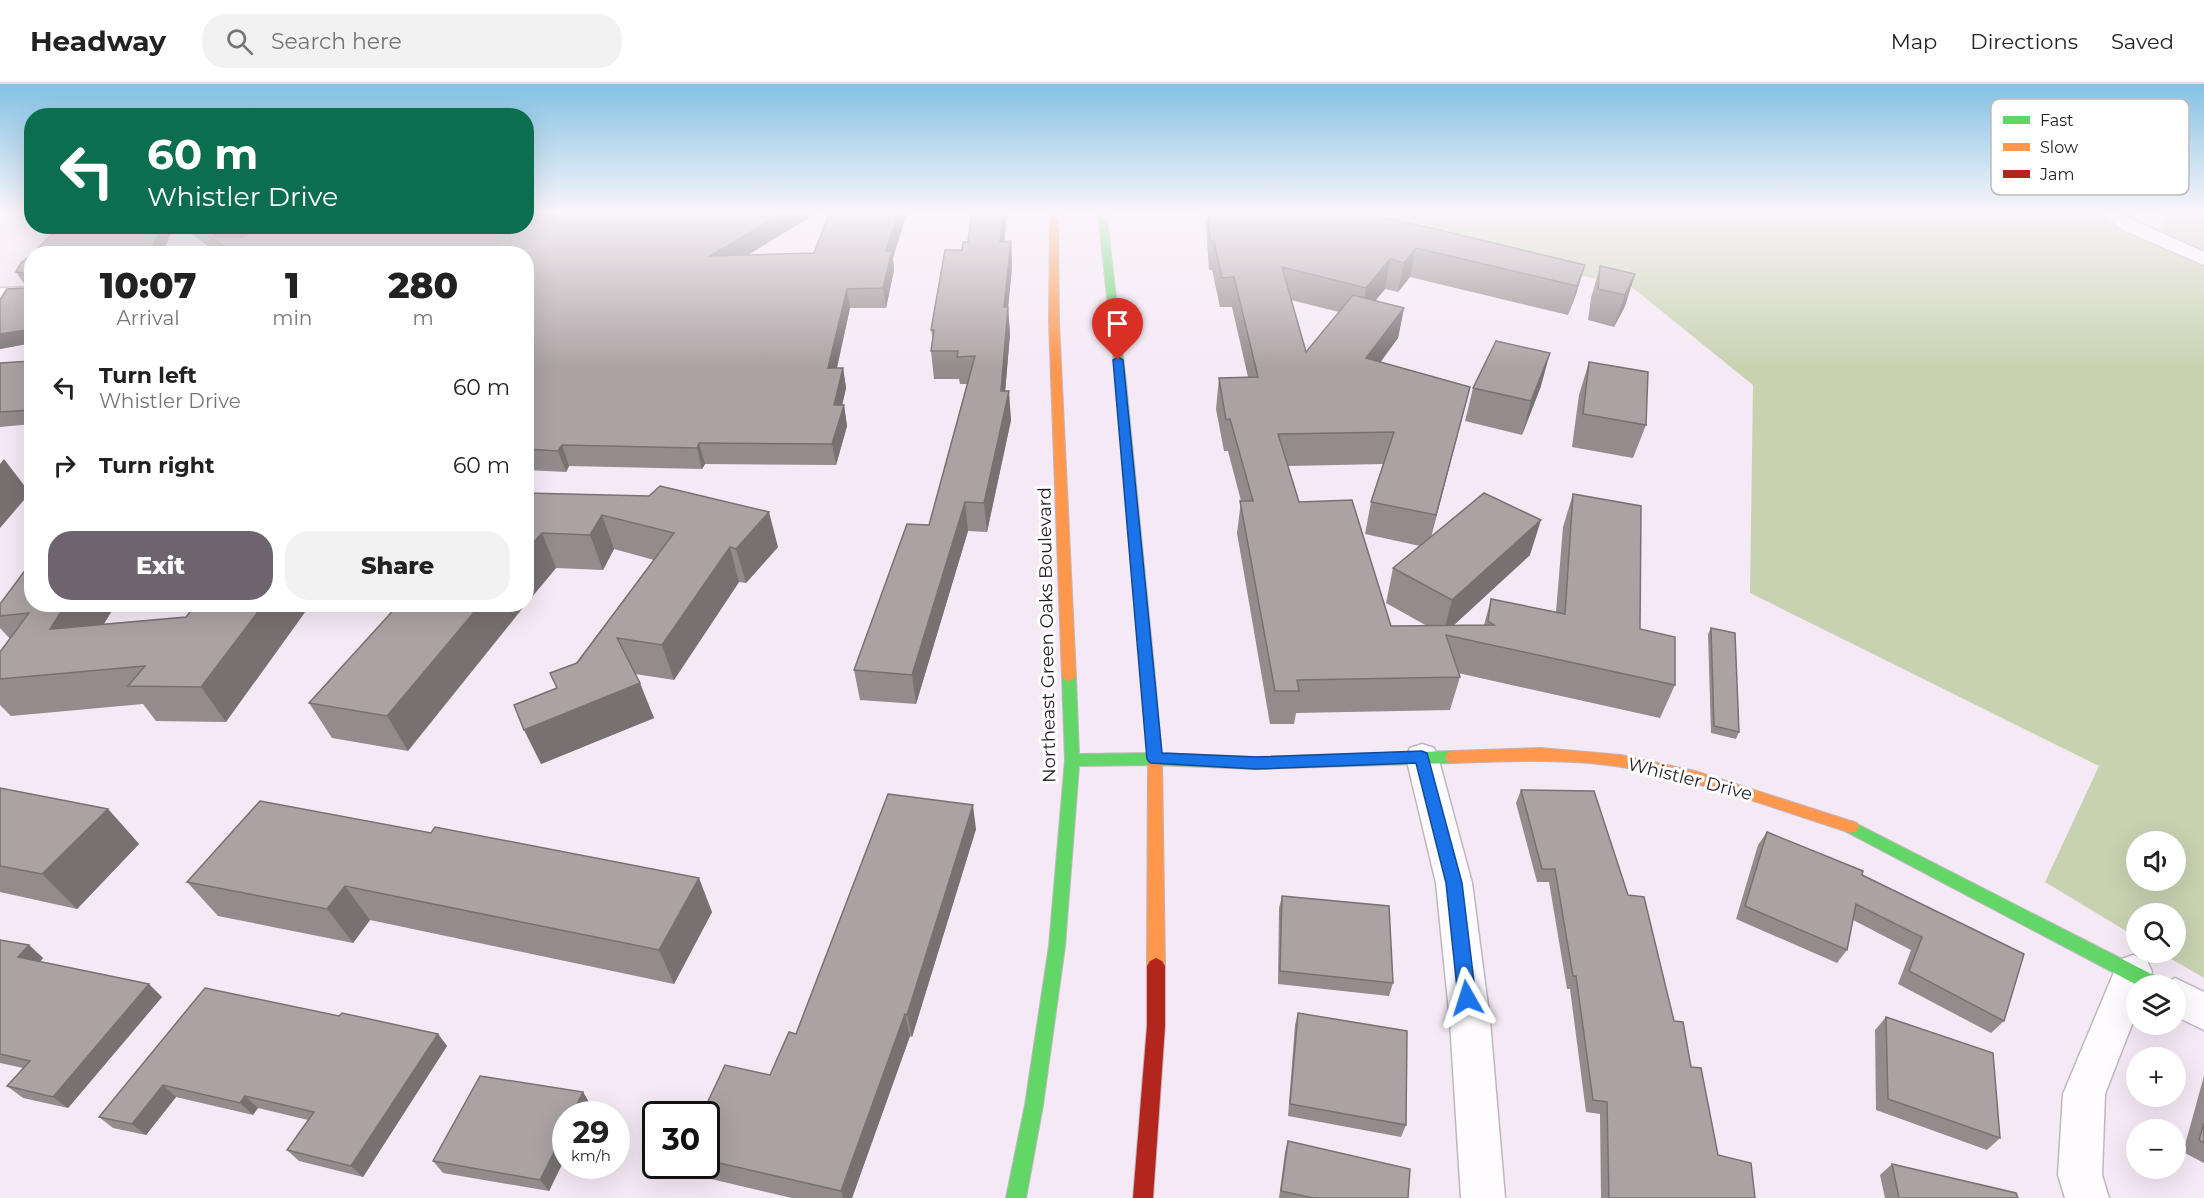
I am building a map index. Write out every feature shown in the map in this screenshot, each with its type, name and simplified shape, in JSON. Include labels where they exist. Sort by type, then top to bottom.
[{"type":"main road","name":"Northeast Green Oaks Boulevard","points":[[1016,1198],[1034,1105],[1057,945],[1071,760],[1054,322],[1058,264]]},
{"type":"main road","points":[[1103,264],[1121,382],[1155,759],[1156,1026],[1143,1198]]},
{"type":"main road","name":"Whistler Drive","points":[[1071,760],[1155,759],[1256,763],[1541,754],[1621,761],[1695,777],[1847,825],[2137,975]]},
{"type":"street","points":[[0,294],[24,293]]},
{"type":"street","points":[[1422,757],[1454,883],[1470,1021],[1484,1198]]},
{"type":"street","points":[[2186,1002],[2204,1012]]},
{"type":"street","points":[[2087,1198],[2080,1175],[2084,1094],[2126,1015]]},
{"type":"green space","points":[[1512,264],[2195,264],[2204,268],[2204,978],[2178,963],[2186,963],[2186,903],[2126,903],[2126,931],[2045,882],[2099,766],[1750,593],[1753,385],[1628,284]]},
{"type":"green space","points":[[2166,264],[2204,264],[2204,282],[2167,270]]},
{"type":"building","points":[[20,264],[24,264],[24,273],[16,272]]},
{"type":"building","points":[[534,264],[889,264],[883,288],[847,289],[828,368],[843,368],[834,405],[844,405],[832,444],[699,443],[697,448],[562,445],[558,451],[534,450]]},
{"type":"building","points":[[943,264],[1009,264],[1004,307],[1008,307],[1001,391],[1009,391],[984,503],[965,502],[912,675],[854,670],[907,524],[929,525],[975,356],[957,357],[958,351],[931,351],[934,330],[931,330]]},
{"type":"building","points":[[1219,264],[1386,264],[1366,288],[1282,267],[1306,352],[1353,295],[1404,308],[1366,358],[1470,387],[1436,515],[1371,502],[1394,432],[1278,434],[1299,502],[1352,500],[1391,626],[1494,625],[1488,621],[1491,599],[1565,614],[1573,494],[1641,506],[1640,629],[1675,637],[1675,685],[1446,635],[1460,677],[1297,680],[1299,691],[1275,691],[1240,501],[1253,501],[1230,419],[1226,420],[1219,378],[1258,377],[1234,277],[1222,278]]},
{"type":"building","points":[[1484,264],[1585,265],[1577,286]]},
{"type":"building","points":[[1600,266],[1635,274],[1625,295],[1598,289]]},
{"type":"building","points":[[24,288],[24,330],[0,334],[0,300],[7,289]]},
{"type":"building","points":[[1496,341],[1550,353],[1531,401],[1473,388]]},
{"type":"building","points":[[24,362],[24,410],[0,412],[0,363]]},
{"type":"building","points":[[1589,362],[1648,372],[1646,425],[1583,414]]},
{"type":"building","points":[[660,486],[769,512],[736,549],[730,547],[662,645],[617,638],[640,683],[524,730],[514,705],[557,688],[550,673],[577,663],[674,533],[602,515],[590,535],[542,533],[534,542],[534,493],[649,496]]},
{"type":"building","points":[[1484,493],[1541,520],[1452,600],[1393,568]]},
{"type":"building","points":[[24,572],[24,612],[61,612],[50,629],[186,617],[190,612],[258,612],[201,687],[128,686],[145,666],[0,679],[0,652],[29,613],[0,616],[0,604]]},
{"type":"building","points":[[392,612],[474,612],[387,716],[309,703]]},
{"type":"building","points":[[1711,628],[1735,633],[1739,732],[1714,726]]},
{"type":"building","points":[[0,788],[108,809],[42,874],[0,866]]},
{"type":"building","points":[[1521,790],[1594,791],[1628,895],[1644,897],[1674,1021],[1683,1022],[1691,1067],[1701,1068],[1718,1155],[1751,1163],[1755,1198],[1609,1198],[1607,1102],[1593,1100],[1576,976],[1573,976],[1555,869],[1542,869]]},
{"type":"building","points":[[888,794],[973,805],[907,1015],[905,1014],[841,1191],[720,1163],[720,1101],[708,1101],[725,1065],[770,1075],[789,1032],[796,1034]]},
{"type":"building","points":[[260,801],[431,833],[435,827],[699,878],[659,950],[345,886],[327,909],[187,882]]},
{"type":"building","points":[[1767,832],[1863,871],[1862,875],[2024,954],[2004,1021],[1909,971],[1922,937],[1856,904],[1847,950],[1745,906]]},
{"type":"building","points":[[1282,896],[1389,906],[1393,983],[1280,971]]},
{"type":"building","points":[[0,940],[29,945],[18,957],[149,984],[53,1097],[7,1086],[30,1061],[0,1054]]},
{"type":"building","points":[[205,988],[339,1016],[342,1013],[438,1034],[351,1166],[287,1150],[314,1112],[245,1096],[240,1103],[163,1085],[132,1124],[99,1117]]},
{"type":"building","points":[[1298,1013],[1407,1031],[1406,1125],[1290,1104]]},
{"type":"building","points":[[1886,1017],[1993,1053],[2000,1138],[1888,1099]]},
{"type":"building","points":[[480,1076],[583,1092],[578,1101],[552,1101],[552,1156],[540,1180],[433,1161]]},
{"type":"building","points":[[2204,1123],[2204,1143],[2199,1140]]},
{"type":"building","points":[[1288,1141],[1410,1169],[1408,1198],[1313,1198],[1281,1191]]},
{"type":"building","points":[[1892,1164],[2016,1193],[2018,1198],[1899,1198]]},
{"type":"traffic: fast","points":[[1108,264],[1148,677]]},
{"type":"traffic: fast","points":[[1016,1198],[1034,1105],[1057,946],[1072,760],[1069,677]]},
{"type":"traffic: fast","points":[[1072,760],[1155,759],[1256,763],[1452,757]]},
{"type":"traffic: fast","points":[[1851,827],[2136,975]]},
{"type":"traffic: slow","points":[[1054,264],[1054,322],[1069,677]]},
{"type":"traffic: slow","points":[[1148,677],[1155,759],[1156,966]]},
{"type":"traffic: slow","points":[[1452,757],[1541,754],[1621,761],[1695,777],[1851,827]]},
{"type":"traffic: jam","points":[[1143,1198],[1156,1026],[1156,966]]},
{"type":"route","points":[[1118,360],[1155,759],[1256,763],[1422,757],[1454,883],[1467,998]]}]
